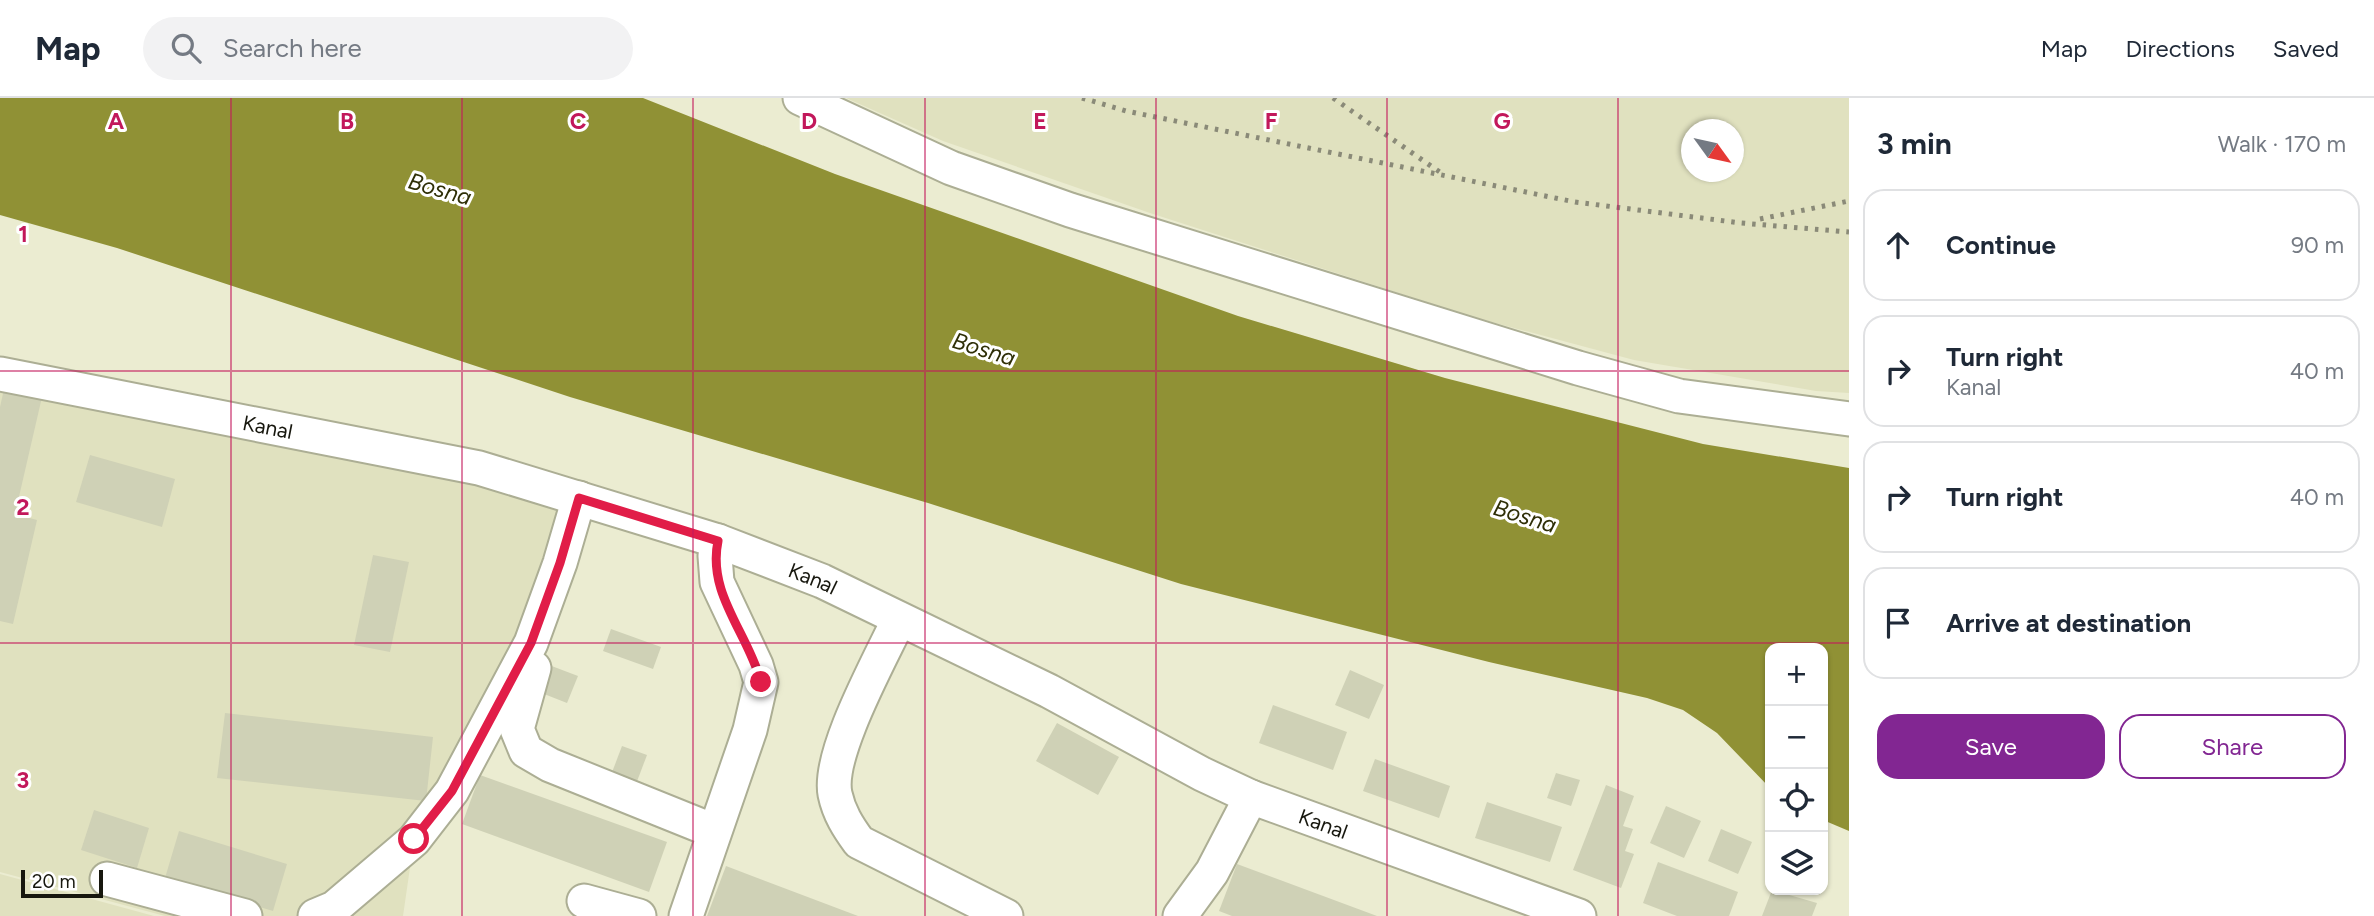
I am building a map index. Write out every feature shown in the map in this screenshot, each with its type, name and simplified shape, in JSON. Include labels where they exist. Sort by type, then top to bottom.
[{"type":"street","points":[[800,98],[951,168],[1070,210],[1578,368],[1679,396],[1849,419]]},
{"type":"street","name":"Kanal","points":[[0,374],[479,468],[718,541],[822,581],[1049,691],[1202,775],[1251,797],[1579,916]]},
{"type":"street","points":[[315,916],[334,908],[422,830],[452,791],[531,643],[560,563],[579,498]]},
{"type":"street","points":[[686,916],[750,730],[761,682],[756,665],[717,582],[715,556],[718,541]]},
{"type":"street","points":[[899,619],[838,757],[834,792],[845,824],[859,842],[1006,916]]},
{"type":"street","points":[[531,643],[537,655],[517,729],[526,751],[550,765],[714,831]]},
{"type":"street","points":[[1180,916],[1212,872],[1251,797]]},
{"type":"street","points":[[107,879],[245,916]]},
{"type":"street","points":[[584,901],[639,916]]},
{"type":"shaded area","points":[[846,98],[1849,98],[1849,393],[1816,391],[1634,360],[1473,317],[1150,213],[943,141]]},
{"type":"shaded area","points":[[0,374],[579,498],[560,563],[414,840],[403,916],[165,916],[0,872]]},
{"type":"shaded area","points":[[0,874],[154,916],[0,916]]},
{"type":"water","name":"Bosna","points":[[0,98],[643,98],[835,174],[1238,316],[1445,378],[1703,444],[1849,468],[1849,831],[1828,822],[1828,643],[1765,643],[1765,783],[1717,733],[1683,710],[1647,698],[1489,662],[1181,584],[928,503],[570,397],[117,248],[0,215]]},
{"type":"building","points":[[4,389],[42,397],[15,514],[37,520],[13,624],[0,621],[0,407]]},
{"type":"building","points":[[90,455],[175,479],[162,527],[76,502]]},
{"type":"building","points":[[373,555],[409,562],[390,652],[354,645]]},
{"type":"building","points":[[611,629],[661,647],[653,669],[603,651]]},
{"type":"building","points":[[549,665],[578,676],[567,703],[539,692]]},
{"type":"building","points":[[1350,670],[1384,685],[1369,719],[1335,705]]},
{"type":"building","points":[[1273,705],[1347,732],[1333,770],[1259,743]]},
{"type":"building","points":[[225,713],[433,737],[426,801],[217,778]]},
{"type":"building","points":[[1057,723],[1119,757],[1098,795],[1036,761]]},
{"type":"building","points":[[622,746],[647,755],[636,784],[611,775]]},
{"type":"building","points":[[1375,759],[1450,786],[1439,818],[1363,791]]},
{"type":"building","points":[[1556,773],[1580,780],[1571,806],[1547,798]]},
{"type":"building","points":[[480,775],[667,842],[649,892],[462,824]]},
{"type":"building","points":[[1606,785],[1634,796],[1623,826],[1633,829],[1625,851],[1634,854],[1621,888],[1573,870]]},
{"type":"building","points":[[1487,802],[1562,827],[1550,862],[1475,838]]},
{"type":"building","points":[[1666,806],[1701,821],[1684,858],[1650,843]]},
{"type":"building","points":[[94,810],[149,828],[137,868],[81,850]]},
{"type":"building","points":[[1721,829],[1752,842],[1738,874],[1708,861]]},
{"type":"building","points":[[179,831],[287,864],[273,911],[165,878]]},
{"type":"building","points":[[1658,862],[1738,892],[1729,916],[1677,916],[1643,903]]},
{"type":"building","points":[[1237,864],[1377,916],[1232,916],[1219,911]]},
{"type":"building","points":[[726,866],[858,916],[707,916]]},
{"type":"building","points":[[1770,895],[1789,895],[1817,903],[1812,916],[1762,916]]},
{"type":"railway","points":[[1082,98],[1126,111],[1575,202],[1741,223],[1849,232]]},
{"type":"railway","points":[[1333,98],[1444,175]]},
{"type":"railway","points":[[1760,219],[1849,201]]},
{"type":"route","points":[[414,839],[452,791],[531,643],[560,563],[579,498],[718,541],[715,556],[717,582],[756,665],[761,682]]}]
